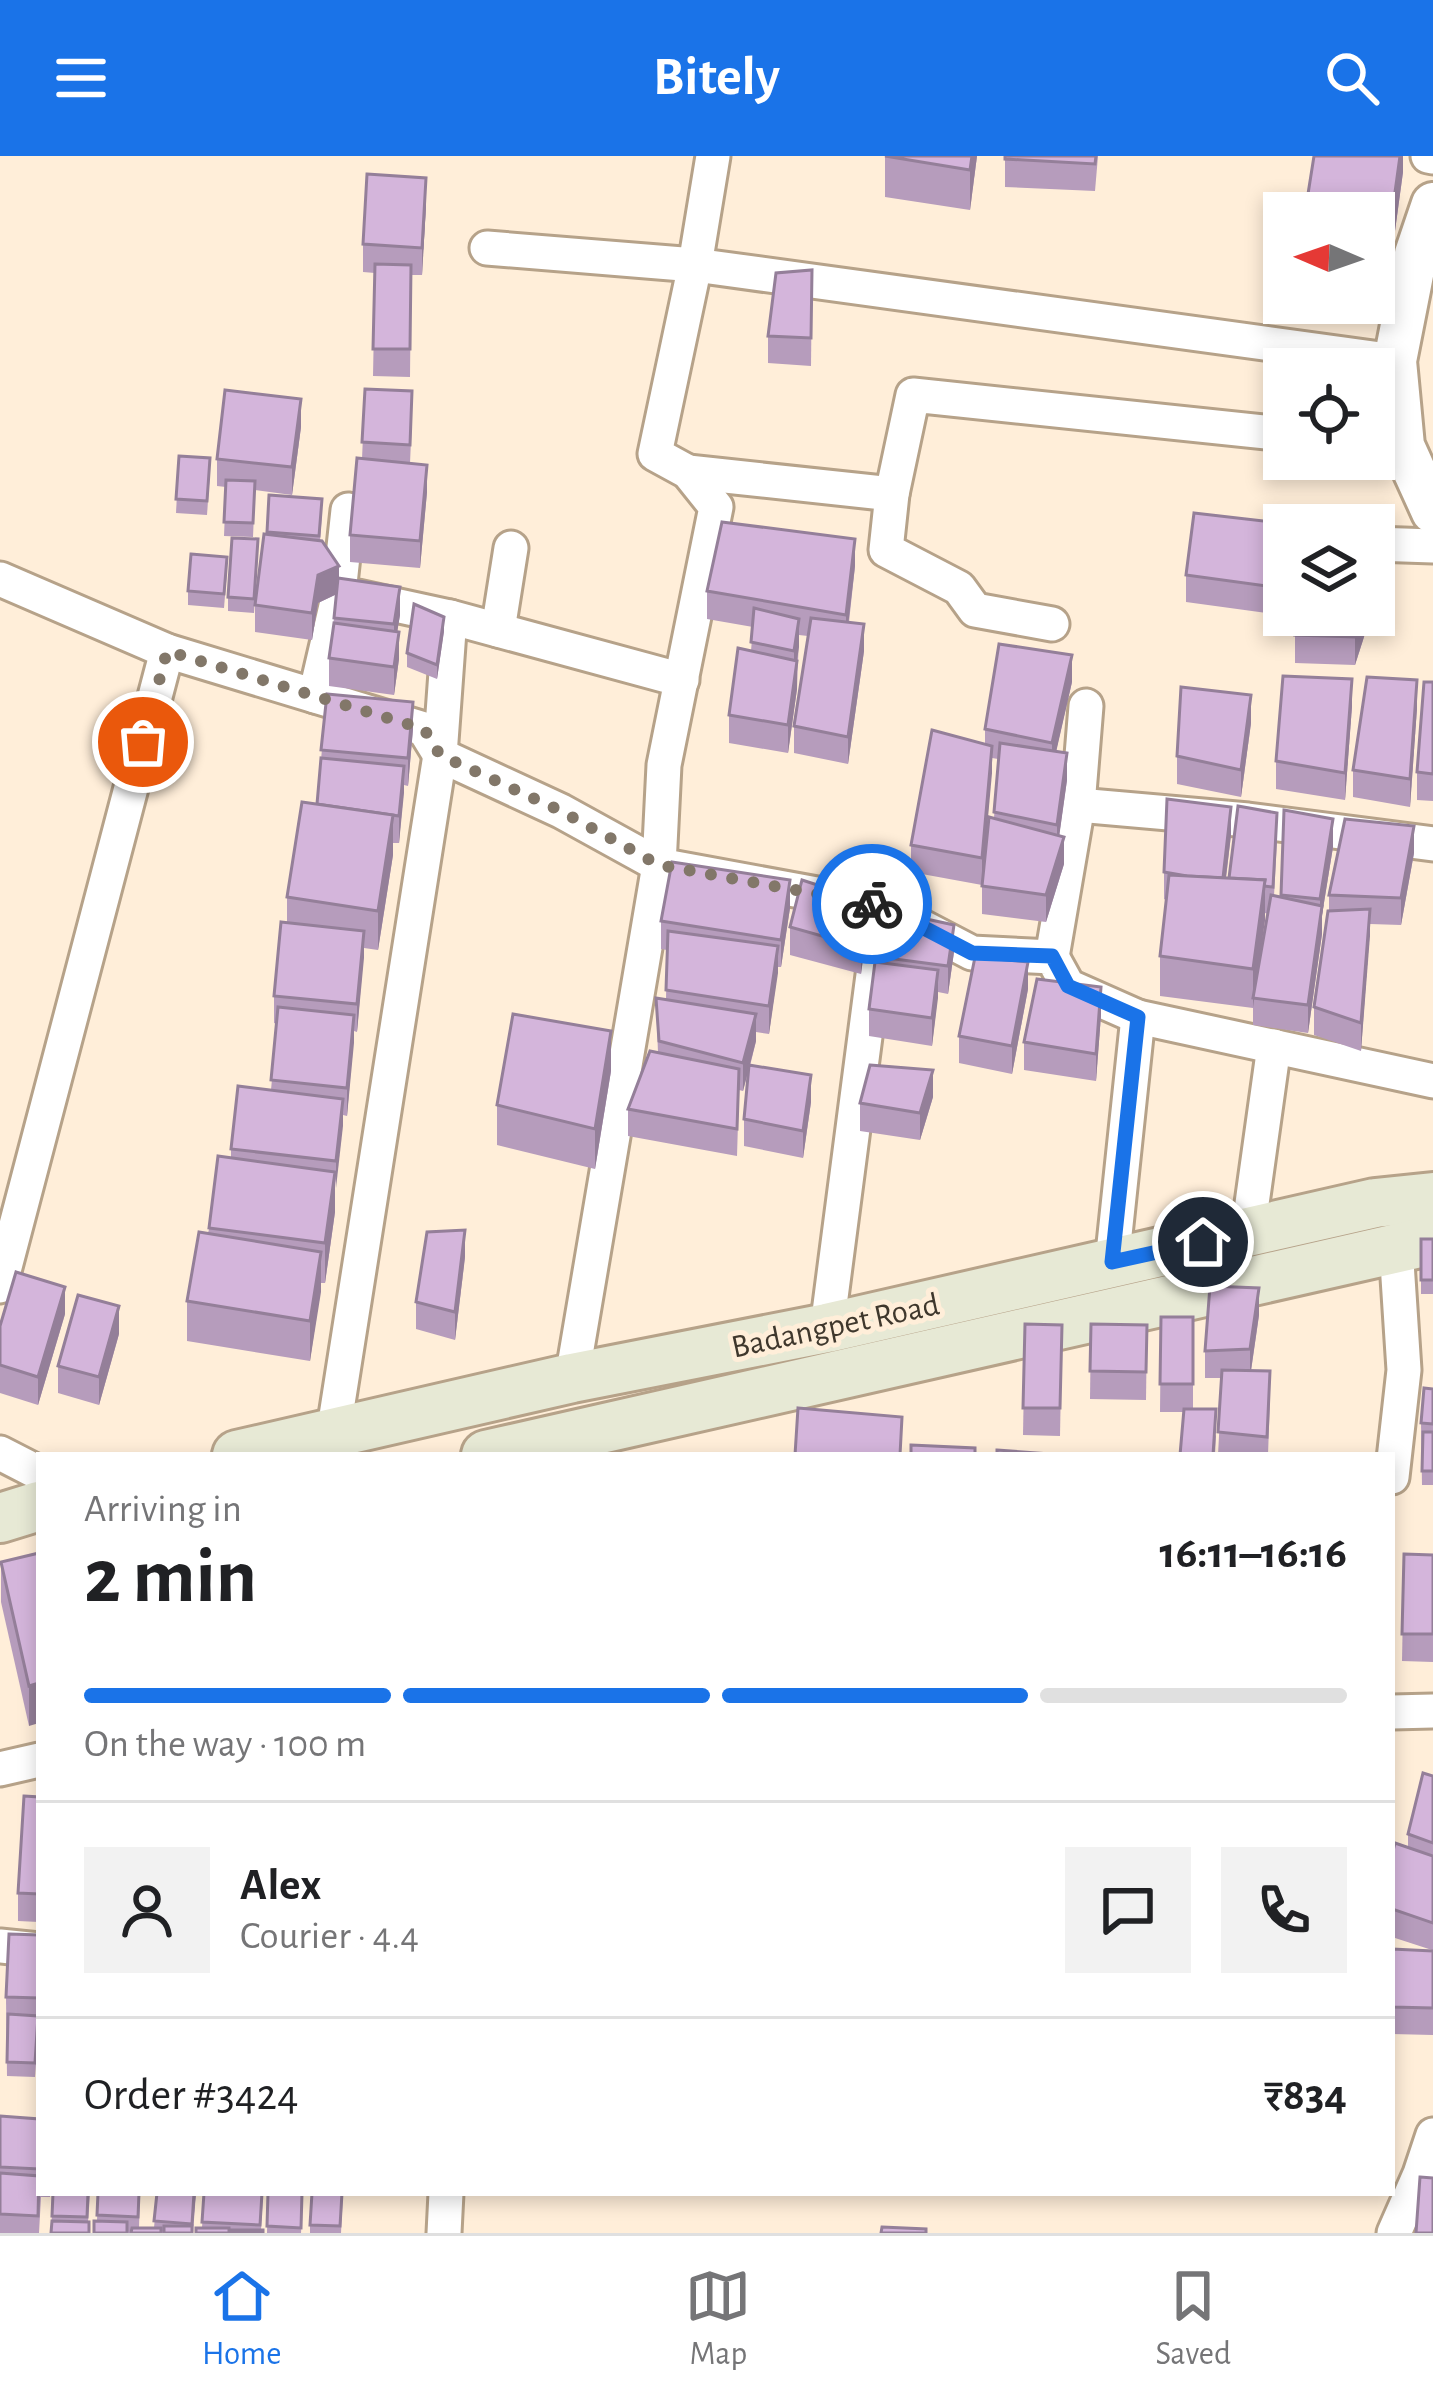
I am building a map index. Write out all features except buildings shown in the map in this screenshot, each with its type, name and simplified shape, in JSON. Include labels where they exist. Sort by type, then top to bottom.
[{"type":"main road","name":"Badangpet Road","points":[[267,1452],[336,1445],[572,1378],[827,1328],[1375,1203],[1433,1197]]},
{"type":"main road","name":"Badangpet Road","points":[[500,1452],[1415,1243]]},
{"type":"main road","points":[[0,1518],[36,1507]]},
{"type":"street","points":[[713,156],[655,454],[688,472],[892,494]]},
{"type":"street","points":[[1395,361],[1425,255],[1433,204]]},
{"type":"street","points":[[487,248],[695,265],[1300,348]]},
{"type":"street","points":[[1052,624],[975,610],[959,588],[886,550],[892,494],[913,395],[1263,432]]},
{"type":"street","points":[[1395,454],[1433,512]]},
{"type":"street","points":[[572,1378],[659,865],[664,765],[716,507],[688,472]]},
{"type":"street","points":[[314,696],[339,593],[348,510]]},
{"type":"street","points":[[1395,545],[1433,546]]},
{"type":"street","points":[[498,630],[511,548]]},
{"type":"street","points":[[0,579],[167,651],[424,729],[440,755],[561,811],[659,865],[882,906],[972,953],[1052,956]]},
{"type":"street","points":[[339,593],[450,617],[682,680]]},
{"type":"street","points":[[336,1445],[440,755],[450,617]]},
{"type":"street","points":[[0,1286],[167,651]]},
{"type":"street","points":[[1086,706],[1078,805],[1052,956],[1068,986],[1138,1017],[1433,1081]]},
{"type":"street","points":[[1078,805],[1248,820],[1433,844]]},
{"type":"street","points":[[827,1328],[882,906]]},
{"type":"street","points":[[1112,1262],[1138,1017]]},
{"type":"street","points":[[1248,1232],[1274,1046]]},
{"type":"street","points":[[1395,1465],[1419,1371],[1415,1243]]},
{"type":"street","points":[[0,1453],[36,1471]]},
{"type":"street","points":[[1395,1712],[1433,1711]]},
{"type":"street","points":[[0,1769],[36,1761]]},
{"type":"street","points":[[0,1946],[36,1950]]},
{"type":"street","points":[[1394,2233],[1426,2175],[1433,2135]]},
{"type":"street","points":[[445,2233],[446,2196]]},
{"type":"way so far","points":[[143,742],[167,651],[424,729],[440,755],[561,811],[659,865],[872,904]]},
{"type":"route","points":[[872,904],[972,953],[1052,956],[1068,986],[1138,1017],[1112,1262],[1203,1242]]}]
